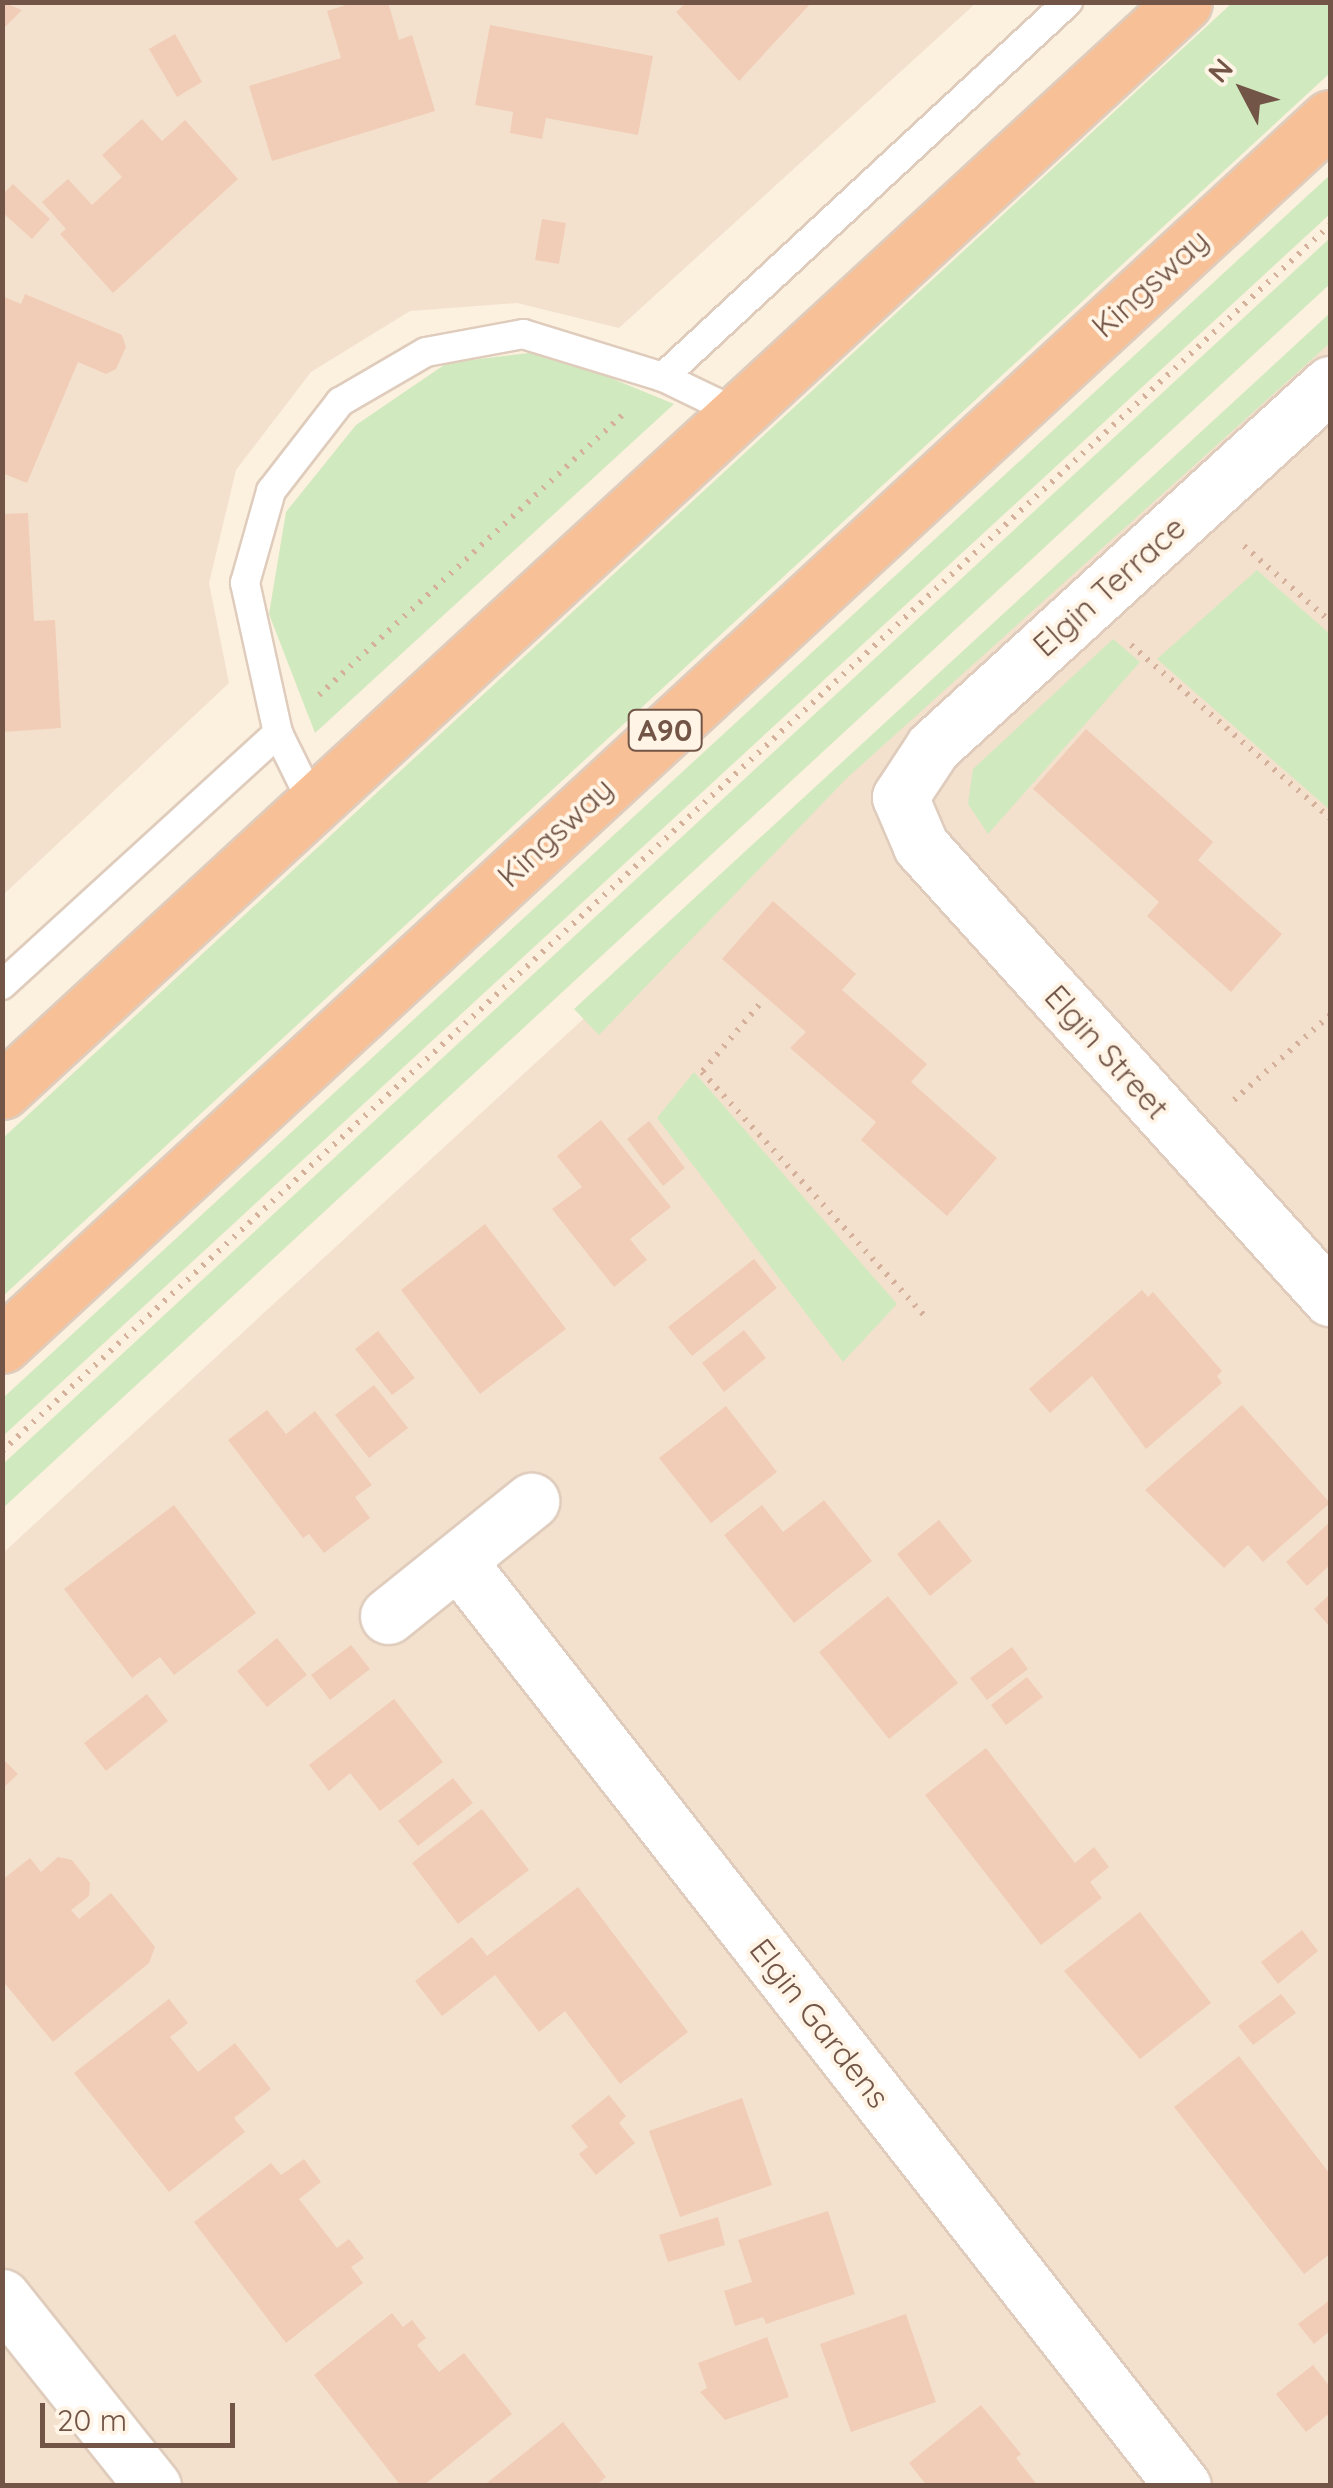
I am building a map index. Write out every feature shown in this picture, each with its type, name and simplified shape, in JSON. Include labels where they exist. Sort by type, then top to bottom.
[{"type":"highway","points":[[2,1091],[1184,2]]},
{"type":"highway","name":"Kingsway","points":[[2,1345],[1330,118]]},
{"type":"street","name":"Elgin Terrace","points":[[900,796],[932,747],[1330,384]]},
{"type":"street","name":"Elgin Street","points":[[900,796],[921,846],[1330,1298]]},
{"type":"street","points":[[388,1616],[531,1501]]},
{"type":"street","name":"Elgin Gardens","points":[[458,1560],[1183,2486]]},
{"type":"street","points":[[2,2297],[153,2486]]},
{"type":"lane","points":[[664,377],[1068,2]]},
{"type":"lane","points":[[314,806],[278,733],[246,584],[271,492],[340,402],[426,352],[523,334],[664,377],[740,414]]},
{"type":"lane","points":[[2,985],[278,733]]},
{"type":"path","points":[[2,1451],[1330,225]]},
{"type":"path","points":[[278,733],[664,377]]},
{"type":"path","points":[[1197,506],[1330,621]]},
{"type":"path","points":[[1086,606],[1330,818]]},
{"type":"path","points":[[759,1005],[702,1072],[924,1315]]},
{"type":"path","points":[[1188,1140],[1330,1015]]},
{"type":"shaded area","points":[[3,3],[976,3],[619,328],[517,303],[410,311],[311,372],[236,470],[209,583],[229,683],[3,895]]},
{"type":"shaded area","points":[[1330,332],[1330,2485],[3,2486],[3,1553]]},
{"type":"green space","points":[[1232,3],[1330,3],[1330,73],[3,1296],[3,1138]]},
{"type":"green space","points":[[1330,175],[1330,214],[3,1436],[3,1398]]},
{"type":"green space","points":[[1330,238],[1330,284],[3,1508],[3,1464]]},
{"type":"green space","points":[[1330,313],[1330,343],[847,778],[599,1035],[574,1009]]},
{"type":"green space","points":[[545,351],[674,404],[315,733],[269,614],[286,512],[356,425],[447,363]]},
{"type":"green space","points":[[1257,570],[1330,634],[1330,810],[1157,659]]},
{"type":"green space","points":[[1113,639],[1140,662],[988,834],[968,804],[973,769]]},
{"type":"green space","points":[[694,1072],[897,1304],[843,1362],[657,1118]]},
{"type":"building","points":[[2,2],[22,10],[2,30]]},
{"type":"building","points":[[355,2],[388,2],[399,40],[412,35],[435,111],[272,161],[249,86],[341,58],[327,11]]},
{"type":"building","points":[[687,2],[812,2],[739,81],[676,12]]},
{"type":"building","points":[[490,25],[653,56],[638,135],[546,118],[542,139],[510,133],[513,112],[475,105]]},
{"type":"building","points":[[175,34],[202,82],[177,97],[149,49]]},
{"type":"building","points":[[142,119],[162,141],[185,120],[238,179],[113,293],[60,234],[66,229],[42,202],[68,179],[92,205],[122,177],[102,155]]},
{"type":"building","points":[[13,184],[50,219],[32,239],[2,212],[2,195]]},
{"type":"building","points":[[542,219],[566,223],[559,264],[535,260]]},
{"type":"building","points":[[25,294],[122,335],[126,347],[116,369],[106,374],[78,362],[27,483],[2,473],[2,296],[21,304]]},
{"type":"building","points":[[28,513],[34,621],[55,620],[61,728],[2,732],[2,514]]},
{"type":"building","points":[[1086,729],[1213,842],[1198,860],[1282,934],[1231,992],[1147,916],[1159,902],[1033,789]]},
{"type":"building","points":[[773,901],[856,974],[842,990],[927,1064],[911,1082],[997,1158],[947,1216],[861,1140],[876,1122],[790,1048],[806,1032],[722,959]]},
{"type":"building","points":[[601,1120],[671,1207],[630,1239],[647,1260],[614,1287],[552,1209],[582,1187],[557,1156]]},
{"type":"building","points":[[649,1121],[685,1168],[663,1186],[627,1139]]},
{"type":"building","points":[[485,1224],[566,1329],[480,1394],[401,1290]]},
{"type":"building","points":[[754,1259],[777,1288],[692,1356],[668,1327]]},
{"type":"building","points":[[1142,1290],[1148,1297],[1153,1292],[1222,1371],[1217,1376],[1222,1383],[1146,1449],[1092,1376],[1050,1413],[1029,1389]]},
{"type":"building","points":[[744,1330],[766,1358],[724,1392],[702,1363]]},
{"type":"building","points":[[378,1331],[415,1378],[392,1395],[355,1349]]},
{"type":"building","points":[[374,1385],[408,1428],[369,1458],[335,1415]]},
{"type":"building","points":[[1242,1405],[1330,1503],[1263,1562],[1248,1545],[1224,1568],[1145,1490]]},
{"type":"building","points":[[726,1406],[777,1472],[711,1523],[659,1458]]},
{"type":"building","points":[[267,1410],[286,1434],[315,1411],[372,1485],[355,1497],[370,1518],[324,1553],[309,1534],[303,1538],[228,1440]]},
{"type":"building","points":[[824,1500],[872,1561],[794,1623],[724,1535],[762,1505],[783,1532]]},
{"type":"building","points":[[174,1505],[256,1613],[174,1675],[160,1657],[132,1678],[64,1589]]},
{"type":"building","points":[[939,1520],[972,1561],[930,1596],[897,1554]]},
{"type":"building","points":[[1330,1522],[1330,1565],[1307,1586],[1286,1562]]},
{"type":"building","points":[[1330,1594],[1330,1627],[1314,1609]]},
{"type":"building","points":[[888,1596],[958,1683],[889,1739],[819,1652]]},
{"type":"building","points":[[277,1638],[307,1675],[267,1707],[237,1671]]},
{"type":"building","points":[[351,1645],[370,1669],[330,1700],[311,1675]]},
{"type":"building","points":[[1012,1647],[1028,1669],[987,1700],[970,1678]]},
{"type":"building","points":[[1027,1677],[1043,1697],[1006,1725],[991,1705]]},
{"type":"building","points":[[147,1694],[168,1721],[106,1771],[84,1743]]},
{"type":"building","points":[[394,1699],[443,1762],[380,1811],[350,1773],[329,1791],[309,1765]]},
{"type":"building","points":[[986,1748],[1075,1863],[1094,1847],[1109,1867],[1090,1882],[1102,1898],[1041,1945],[925,1795]]},
{"type":"building","points":[[2,1758],[18,1774],[2,1789]]},
{"type":"building","points":[[453,1778],[473,1803],[418,1846],[398,1821]]},
{"type":"building","points":[[482,1809],[529,1870],[458,1924],[412,1863]]},
{"type":"building","points":[[58,1857],[72,1860],[90,1883],[89,1896],[71,1910],[79,1919],[111,1893],[155,1947],[149,1963],[53,2042],[2,1980],[2,1880],[30,1858],[41,1872]]},
{"type":"building","points":[[578,1887],[688,2032],[620,2084],[565,2011],[539,2032],[495,1975],[442,2016],[415,1981],[472,1937],[487,1956]]},
{"type":"building","points":[[1140,1912],[1211,2003],[1140,2059],[1064,1971]]},
{"type":"building","points":[[1302,1930],[1318,1951],[1278,1984],[1261,1962]]},
{"type":"building","points":[[1281,1994],[1296,2013],[1253,2045],[1238,2026]]},
{"type":"building","points":[[169,1999],[188,2023],[170,2037],[198,2072],[235,2043],[271,2089],[234,2118],[245,2132],[169,2192],[74,2073]]},
{"type":"building","points":[[1239,2056],[1330,2174],[1330,2254],[1304,2274],[1174,2107]]},
{"type":"building","points":[[609,2095],[626,2116],[619,2123],[635,2143],[596,2175],[579,2154],[588,2147],[571,2126]]},
{"type":"building","points":[[742,2098],[772,2185],[680,2217],[649,2131]]},
{"type":"building","points":[[304,2159],[321,2182],[299,2199],[337,2248],[349,2239],[364,2258],[351,2267],[363,2283],[286,2343],[194,2222],[271,2163],[281,2175]]},
{"type":"building","points":[[828,2211],[855,2294],[766,2324],[763,2317],[735,2326],[724,2291],[752,2282],[738,2240]]},
{"type":"building","points":[[718,2217],[725,2245],[668,2262],[659,2235]]},
{"type":"building","points":[[1330,2300],[1330,2331],[1314,2344],[1298,2324]]},
{"type":"building","points":[[392,2313],[403,2327],[412,2320],[426,2338],[417,2345],[439,2372],[464,2353],[512,2414],[423,2486],[401,2486],[314,2375]]},
{"type":"building","points":[[906,2314],[936,2402],[851,2432],[820,2344]]},
{"type":"building","points":[[767,2337],[789,2397],[725,2420],[700,2392],[707,2388],[698,2363]]},
{"type":"building","points":[[1313,2365],[1330,2387],[1330,2413],[1306,2432],[1276,2394]]},
{"type":"building","points":[[981,2405],[1021,2454],[1016,2458],[1038,2486],[927,2486],[909,2463]]},
{"type":"building","points":[[563,2422],[606,2477],[595,2486],[483,2486]]}]
